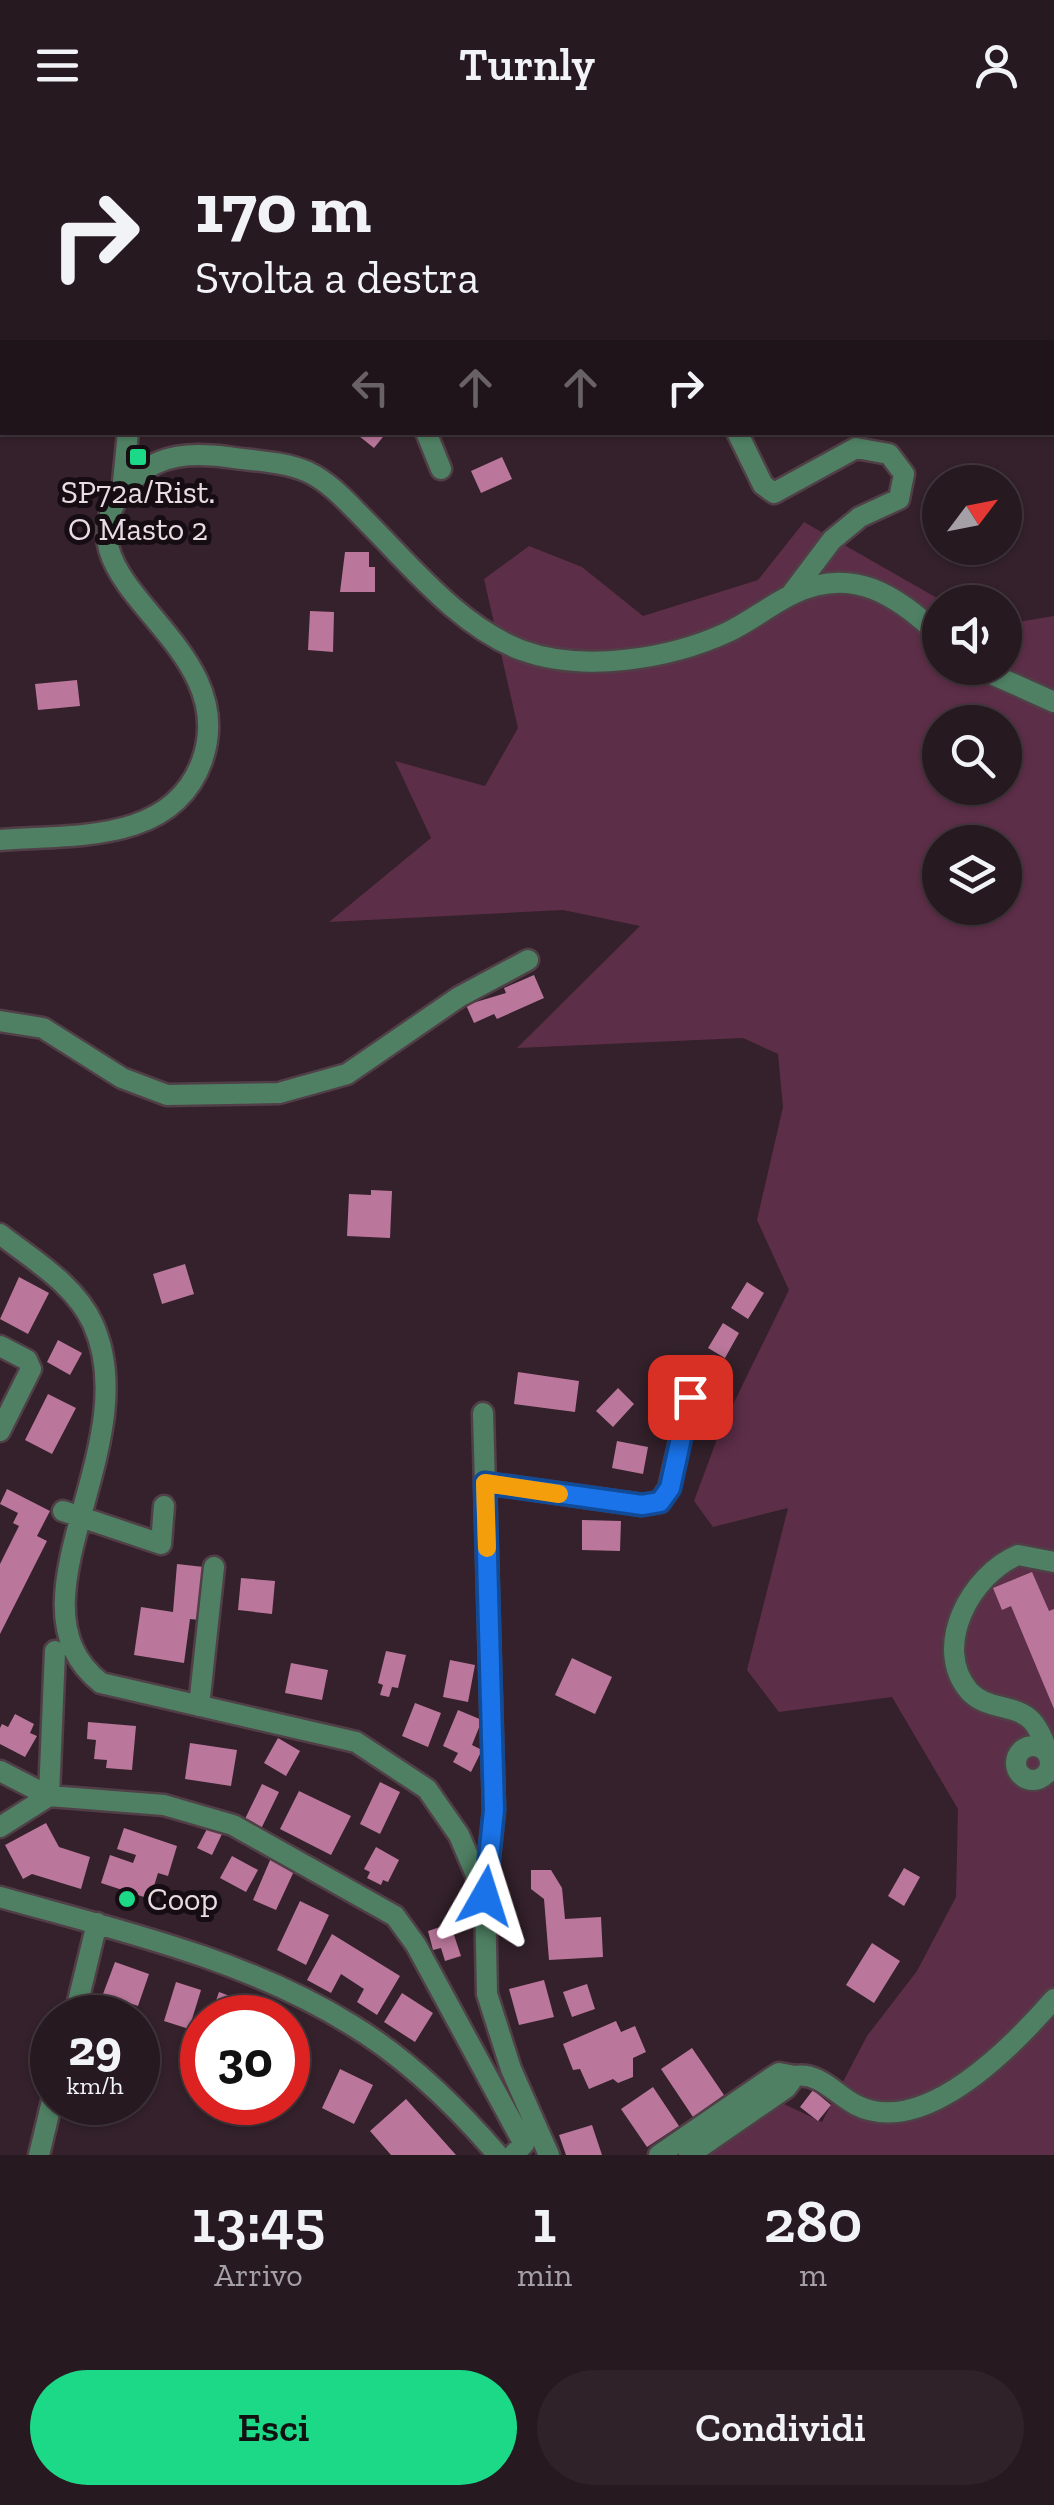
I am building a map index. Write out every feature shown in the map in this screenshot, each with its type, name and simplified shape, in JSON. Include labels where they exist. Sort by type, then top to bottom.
[{"type":"street","points":[[122,492],[128,435]]},
{"type":"street","points":[[427,435],[441,469]]},
{"type":"street","points":[[738,435],[763,484],[774,493],[856,448],[889,454],[904,474],[899,499],[860,516],[832,540],[791,594]]},
{"type":"street","points":[[0,840],[138,825],[178,803],[201,763],[209,719],[204,689],[194,668],[122,578],[108,548],[112,508],[122,492],[148,467],[188,454],[304,470],[344,498],[476,626],[506,644],[554,657],[606,660],[678,649],[739,626],[791,594],[833,583],[864,586],[897,598],[922,620]]},
{"type":"street","points":[[1016,685],[1054,702]]},
{"type":"street","points":[[0,1021],[43,1028],[122,1078],[167,1095],[289,1091],[346,1074],[459,997],[528,960]]},
{"type":"street","points":[[0,1234],[76,1295],[100,1346],[103,1381],[98,1409],[53,1536]]},
{"type":"street","points":[[0,1346],[30,1365],[30,1373],[0,1431]]},
{"type":"street","points":[[485,1483],[642,1505],[660,1502],[670,1488],[690,1397]]},
{"type":"street","points":[[483,1413],[494,1810],[485,1896],[486,1994],[511,2069],[550,2155]]},
{"type":"street","points":[[63,1511],[161,1544],[164,1506]]},
{"type":"street","points":[[1052,1766],[1035,1724],[1025,1715],[985,1704],[971,1694],[960,1678],[957,1648],[961,1616],[980,1579],[1018,1555],[1054,1562]]},
{"type":"street","points":[[198,1706],[214,1567]]},
{"type":"street","points":[[49,1796],[50,1644],[101,1683],[356,1742],[396,1764],[427,1789],[458,1835],[485,1896]]},
{"type":"street","points":[[0,1770],[49,1796],[164,1805],[233,1825],[395,1916],[416,1945],[521,2151]]},
{"type":"street","points":[[0,1827],[49,1796]]},
{"type":"street","points":[[0,1897],[97,1923],[235,1969],[350,2023],[400,2058],[498,2155]]},
{"type":"street","points":[[80,1995],[97,1923]]},
{"type":"street","points":[[659,2155],[779,2073],[812,2076],[870,2110],[911,2111],[962,2084],[1054,1999]]},
{"type":"street","points":[[511,2069],[521,2151]]},
{"type":"street","points":[[689,2155],[786,2088],[796,2076]]},
{"type":"street","points":[[39,2155],[46,2125]]},
{"type":"shaded area","points":[[804,522],[922,589],[922,685],[1022,685],[1022,621],[1054,616],[1054,2155],[709,2155],[784,2104],[822,2122],[867,2036],[917,1971],[956,1897],[958,1809],[892,1697],[779,1712],[747,1670],[788,1508],[713,1527],[694,1501],[720,1431],[789,1290],[757,1220],[783,1107],[778,1054],[743,1038],[517,1048],[640,926],[563,910],[329,922],[431,838],[395,761],[485,786],[518,728],[484,579],[529,546],[582,567],[643,616],[758,580]]},
{"type":"building","points":[[358,435],[385,435],[374,448]]},
{"type":"building","points":[[502,457],[512,479],[481,493],[471,471]]},
{"type":"building","points":[[345,552],[369,552],[369,567],[375,567],[375,592],[340,592]]},
{"type":"building","points":[[310,611],[334,612],[333,652],[308,650]]},
{"type":"building","points":[[77,680],[80,706],[38,710],[35,684]]},
{"type":"building","points":[[534,975],[544,998],[497,1019],[494,1014],[474,1023],[466,1005],[506,993],[504,988]]},
{"type":"building","points":[[371,1190],[392,1191],[390,1238],[347,1236],[349,1194],[371,1195]]},
{"type":"building","points":[[185,1264],[194,1294],[162,1304],[153,1274]]},
{"type":"building","points":[[19,1277],[49,1293],[28,1334],[0,1319]]},
{"type":"building","points":[[747,1282],[764,1293],[748,1319],[731,1308]]},
{"type":"building","points":[[723,1323],[739,1333],[725,1358],[708,1348]]},
{"type":"building","points":[[58,1340],[82,1353],[70,1375],[47,1362]]},
{"type":"building","points":[[518,1372],[579,1381],[575,1412],[514,1404]]},
{"type":"building","points":[[618,1388],[634,1404],[613,1427],[596,1411]]},
{"type":"building","points":[[48,1394],[76,1408],[52,1454],[25,1440]]},
{"type":"building","points":[[617,1441],[648,1447],[643,1474],[612,1468]]},
{"type":"building","points":[[7,1489],[50,1511],[37,1536],[47,1541],[0,1634],[0,1564],[19,1526],[13,1523],[18,1513],[0,1504]]},
{"type":"building","points":[[582,1520],[621,1521],[620,1551],[582,1550]]},
{"type":"building","points":[[177,1564],[204,1567],[199,1620],[190,1619],[184,1663],[134,1655],[141,1607],[173,1612]]},
{"type":"building","points":[[1032,1572],[1049,1611],[1054,1609],[1054,1709],[1011,1606],[1002,1610],[993,1588]]},
{"type":"building","points":[[241,1578],[275,1581],[272,1614],[238,1610]]},
{"type":"building","points":[[386,1651],[406,1655],[398,1688],[392,1687],[389,1697],[380,1695],[383,1685],[378,1683]]},
{"type":"building","points":[[572,1658],[612,1677],[595,1714],[555,1695]]},
{"type":"building","points":[[450,1660],[475,1665],[468,1702],[443,1697]]},
{"type":"building","points":[[291,1663],[328,1670],[322,1700],[285,1693]]},
{"type":"building","points":[[415,1703],[441,1713],[428,1747],[402,1736]]},
{"type":"building","points":[[458,1710],[482,1720],[472,1745],[482,1750],[471,1772],[453,1762],[458,1753],[443,1746]]},
{"type":"building","points":[[15,1714],[34,1724],[30,1733],[37,1736],[25,1757],[0,1744],[2,1724],[8,1727]]},
{"type":"building","points":[[88,1722],[136,1726],[132,1770],[106,1768],[107,1760],[94,1759],[96,1740],[87,1739]]},
{"type":"building","points":[[278,1738],[300,1751],[286,1776],[264,1763]]},
{"type":"building","points":[[190,1743],[237,1750],[231,1786],[185,1779]]},
{"type":"building","points":[[380,1782],[400,1792],[380,1834],[360,1824]]},
{"type":"building","points":[[262,1784],[279,1792],[261,1829],[244,1821]]},
{"type":"building","points":[[299,1791],[351,1816],[331,1855],[280,1829]]},
{"type":"building","points":[[46,1823],[59,1847],[90,1857],[81,1889],[32,1874],[23,1879],[5,1845]]},
{"type":"building","points":[[208,1827],[222,1834],[212,1855],[197,1848]]},
{"type":"building","points":[[124,1828],[177,1846],[168,1876],[158,1873],[150,1899],[101,1883],[110,1855],[133,1863],[136,1855],[117,1849]]},
{"type":"building","points":[[376,1847],[399,1860],[388,1882],[383,1880],[381,1885],[367,1878],[370,1872],[364,1869]]},
{"type":"building","points":[[232,1856],[258,1870],[246,1892],[220,1878]]},
{"type":"building","points":[[271,1858],[295,1869],[276,1910],[253,1900]]},
{"type":"building","points":[[904,1868],[920,1877],[904,1906],[888,1896]]},
{"type":"building","points":[[531,1870],[551,1870],[562,1888],[565,1919],[601,1917],[603,1957],[549,1960],[544,1899],[531,1889]]},
{"type":"building","points":[[300,1901],[329,1915],[306,1965],[277,1950]]},
{"type":"building","points":[[443,1926],[444,1931],[452,1929],[461,1956],[445,1961],[441,1948],[433,1950],[428,1931]]},
{"type":"building","points":[[332,1934],[400,1976],[377,2015],[357,2002],[364,1989],[341,1974],[331,1993],[307,1980]]},
{"type":"building","points":[[872,1943],[900,1961],[874,2003],[846,1985]]},
{"type":"building","points":[[115,1962],[149,1974],[142,1995],[103,1994]]},
{"type":"building","points":[[544,1980],[554,2017],[519,2025],[509,1989]]},
{"type":"building","points":[[176,1982],[201,1990],[199,1995],[180,1995],[180,2026],[164,2021]]},
{"type":"building","points":[[587,1984],[595,2009],[572,2017],[563,1992]]},
{"type":"building","points":[[402,1993],[433,2013],[415,2042],[384,2022]]},
{"type":"building","points":[[616,2021],[621,2032],[635,2026],[646,2052],[633,2058],[633,2077],[618,2083],[613,2079],[589,2089],[580,2069],[573,2070],[563,2044]]},
{"type":"building","points":[[692,2048],[724,2095],[693,2117],[661,2069]]},
{"type":"building","points":[[340,2069],[373,2085],[354,2124],[322,2108]]},
{"type":"building","points":[[653,2087],[679,2126],[647,2147],[621,2109]]},
{"type":"building","points":[[813,2090],[831,2105],[818,2121],[800,2107]]},
{"type":"building","points":[[406,2099],[456,2155],[391,2155],[370,2131]]},
{"type":"building","points":[[592,2125],[602,2155],[566,2155],[559,2135]]},
{"type":"slow traffic","points":[[487,1548],[485,1483],[559,1494]]},
{"type":"place","name":"SP72a/Rist. O Masto 2","points":[[138,457]]},
{"type":"place","name":"Coop","points":[[127,1899]]},
{"type":"route","points":[[485,1896],[494,1810],[485,1483],[654,1505],[665,1498],[670,1488],[690,1397]]}]
